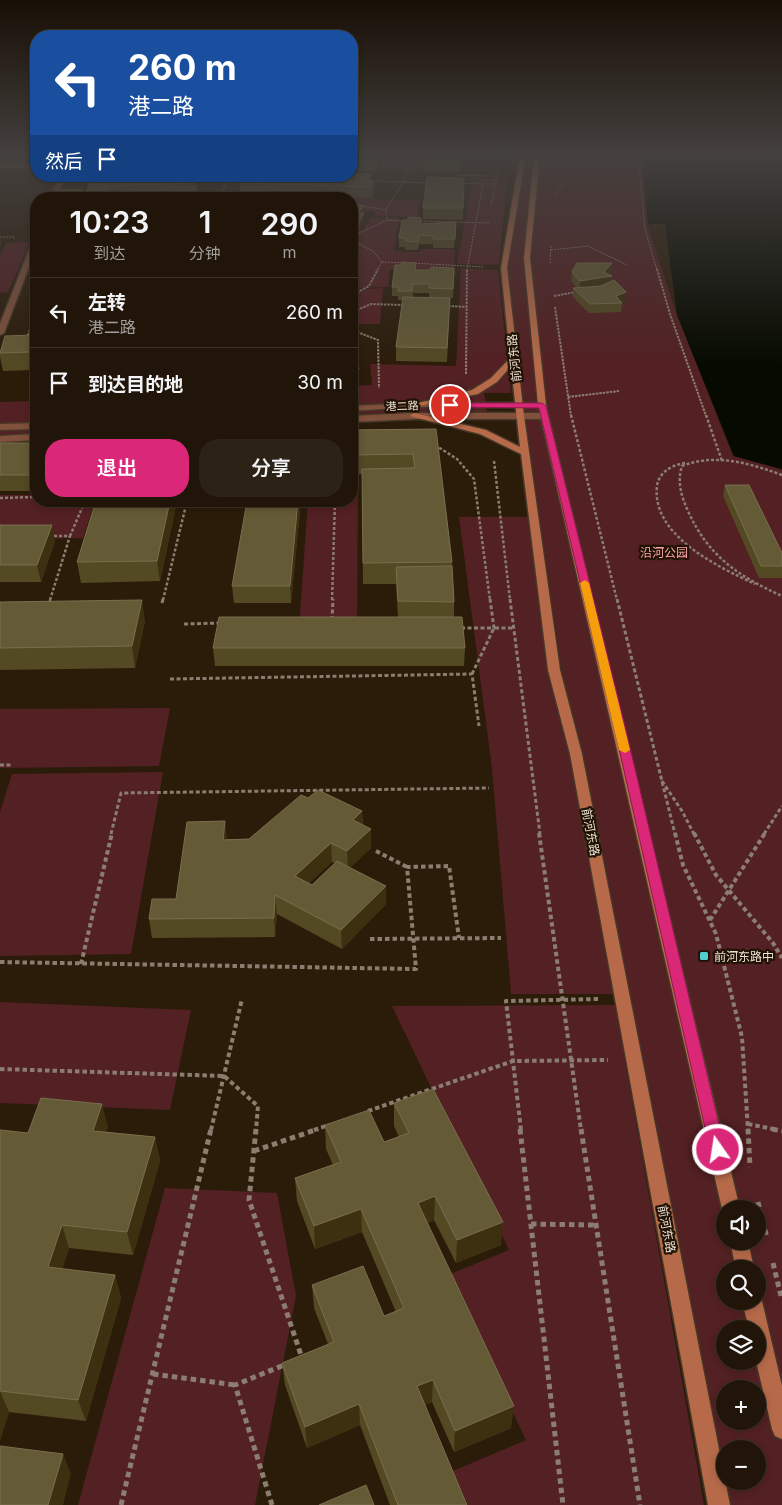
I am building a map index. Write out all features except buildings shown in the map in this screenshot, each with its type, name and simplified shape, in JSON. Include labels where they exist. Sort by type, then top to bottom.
[{"type":"main road","name":"前河东路","points":[[511,225],[504,268],[520,416],[554,670],[576,754],[719,1505]]},
{"type":"main road","name":"前河东路","points":[[530,225],[527,259],[543,411],[616,712],[729,1200]]},
{"type":"main road","points":[[414,405],[475,392],[494,380],[514,358]]},
{"type":"main road","points":[[414,416],[483,432],[525,453]]},
{"type":"main road","points":[[754,1310],[782,1429]]},
{"type":"street","points":[[0,334],[30,256]]},
{"type":"street","name":"港二路","points":[[358,409],[414,405],[519,405],[543,411]]},
{"type":"street","name":"港二路","points":[[358,419],[414,416],[520,416],[543,411]]},
{"type":"street","points":[[0,427],[30,426]]},
{"type":"street","points":[[0,439],[30,437]]},
{"type":"path","points":[[358,234],[376,225]]},
{"type":"path","points":[[466,379],[467,266],[475,225]]},
{"type":"path","points":[[645,225],[670,314],[722,461]]},
{"type":"path","points":[[0,237],[14,237],[12,244]]},
{"type":"path","points":[[550,270],[551,241]]},
{"type":"path","points":[[358,244],[373,251],[382,262],[504,268]]},
{"type":"path","points":[[551,250],[588,246],[627,265]]},
{"type":"path","points":[[358,292],[370,286],[382,262]]},
{"type":"path","points":[[552,287],[571,415],[683,866],[716,934],[742,1037],[750,1172]]},
{"type":"path","points":[[554,296],[582,292]]},
{"type":"path","points":[[358,310],[371,304],[410,305]]},
{"type":"path","points":[[448,306],[467,307]]},
{"type":"path","points":[[26,341],[30,328]]},
{"type":"path","points":[[358,332],[378,340],[379,391]]},
{"type":"path","points":[[568,397],[619,391]]},
{"type":"path","points":[[429,442],[447,449],[460,460],[474,479],[494,628],[472,674],[479,726]]},
{"type":"path","points":[[493,455],[570,1060],[640,1505]]},
{"type":"path","points":[[782,475],[760,467],[698,459],[666,470],[658,478],[655,492],[659,511],[675,534],[698,554],[730,573],[782,596]]},
{"type":"path","points":[[688,462],[682,466],[678,475],[683,499],[694,526],[713,553],[735,571],[776,594]]},
{"type":"path","points":[[0,498],[30,498]]},
{"type":"path","points":[[49,604],[70,536],[82,507]]},
{"type":"path","points":[[162,603],[186,507]]},
{"type":"path","points":[[335,507],[332,621],[341,622]]},
{"type":"path","points":[[50,536],[70,536]]},
{"type":"path","points":[[184,624],[223,623]]},
{"type":"path","points":[[455,628],[514,628]]},
{"type":"path","points":[[170,679],[472,674]]},
{"type":"path","points":[[0,765],[13,765]]},
{"type":"path","points":[[661,778],[682,811],[716,875],[773,943],[782,958]]},
{"type":"path","points":[[81,964],[121,793],[489,788]]},
{"type":"path","points":[[710,921],[782,806]]},
{"type":"path","points":[[376,851],[407,867],[449,866],[458,938]]},
{"type":"path","points":[[0,962],[416,969],[407,867]]},
{"type":"path","points":[[370,939],[501,938]]},
{"type":"path","points":[[121,1505],[242,999]]},
{"type":"path","points":[[563,1505],[506,1001],[623,999]]},
{"type":"path","points":[[365,1112],[513,1061],[634,1059]]},
{"type":"path","points":[[0,1069],[224,1076],[258,1106],[249,1200],[302,1358],[234,1385],[153,1374]]},
{"type":"path","points":[[254,1151],[337,1122]]},
{"type":"path","points":[[748,1124],[782,1131]]},
{"type":"path","points":[[757,1199],[768,1244]]},
{"type":"path","points":[[531,1224],[596,1225]]},
{"type":"path","points":[[770,1254],[782,1302]]},
{"type":"path","points":[[234,1385],[272,1505]]},
{"type":"green space","points":[[366,225],[398,225],[394,251],[420,252],[421,249],[455,249],[454,264],[456,276],[430,275],[418,271],[390,270],[388,287],[358,288],[358,229],[363,229]]},
{"type":"green space","points":[[464,225],[503,225],[499,265],[457,264]]},
{"type":"green space","name":"沿河公园","points":[[511,225],[647,225],[677,315],[733,456],[782,470],[782,1505],[725,1505],[722,1490],[766,1490],[766,1440],[716,1440],[716,1459],[562,672],[525,415],[507,268]]},
{"type":"green space","points":[[30,242],[8,292],[0,293],[0,256],[6,243]]},
{"type":"green space","points":[[461,268],[498,270],[511,393],[484,393],[487,413],[358,419],[358,386],[372,385],[370,364],[456,366]]},
{"type":"green space","points":[[383,288],[380,324],[358,324],[358,290]]},
{"type":"green space","points":[[30,401],[30,433],[0,435],[0,402]]},
{"type":"green space","points":[[0,495],[30,495],[30,507],[93,507],[83,538],[0,539]]},
{"type":"green space","points":[[308,507],[358,507],[357,628],[299,628]]},
{"type":"green space","points":[[459,517],[531,517],[571,755],[615,994],[511,994],[492,768]]},
{"type":"green space","points":[[170,708],[159,766],[0,768],[0,709]]},
{"type":"green space","points":[[163,772],[131,954],[0,956],[0,812],[12,774]]},
{"type":"green space","points":[[0,1002],[191,1010],[170,1110],[0,1103]]},
{"type":"green space","points":[[615,1005],[704,1505],[468,1505],[453,1471],[526,1440],[448,1275],[509,1250],[392,1006]]},
{"type":"green space","points":[[165,1188],[277,1193],[296,1296],[255,1505],[78,1505]]},
{"type":"shaded area","points":[[665,225],[782,225],[782,469],[734,456],[677,315]]},
{"type":"slow traffic","points":[[585,583],[625,750]]},
{"type":"place","name":"前河东路中","points":[[704,956]]},
{"type":"route","points":[[450,405],[542,406],[718,1150]]}]
